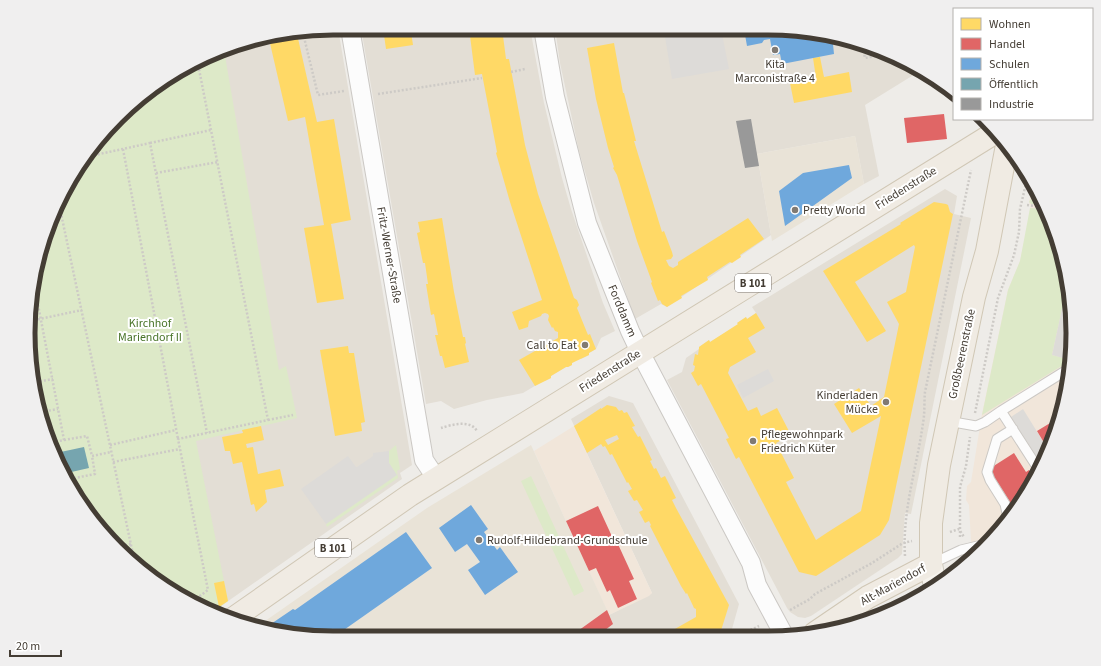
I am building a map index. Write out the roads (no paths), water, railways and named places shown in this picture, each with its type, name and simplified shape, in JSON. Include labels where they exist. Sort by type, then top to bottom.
[{"type":"main road","name":"Friedenstraße","points":[[238,615],[436,478],[991,135]]},
{"type":"main road","name":"Großbeerenstraße","points":[[932,564],[932,513],[939,465],[974,297],[987,251],[1005,154]]},
{"type":"main road","points":[[932,564],[934,581]]},
{"type":"main road","name":"Alt-Mariendorf","points":[[827,625],[868,597],[932,564]]},
{"type":"street","name":"Fritz-Werner-Straße","points":[[351,35],[424,460],[436,478]]},
{"type":"street","name":"Forddamm","points":[[544,35],[555,97],[587,223],[630,331],[751,563],[757,585],[781,630]]},
{"type":"lane","points":[[948,421],[976,426],[985,422],[1063,372]]},
{"type":"lane","points":[[1001,411],[1035,464]]},
{"type":"lane","points":[[1006,511],[1005,504],[990,480],[987,472],[998,439],[1013,429]]},
{"type":"lane","points":[[932,564],[961,550],[976,546]]},
{"type":"place","name":"Kita Marconistraße 4","points":[[775,50]]},
{"type":"place","name":"Pretty World","points":[[795,210]]},
{"type":"place","name":"Call to Eat","points":[[585,345]]},
{"type":"place","name":"Kinderladen Mücke","points":[[886,402]]},
{"type":"place","name":"Pflegewohnpark Friedrich Küter","points":[[753,441]]},
{"type":"place","name":"Rudolf-Hildebrand-Grundschule","points":[[479,540]]},
{"type":"park label","name":"Kirchhof Mariendorf II","points":[[150,330]]}]
